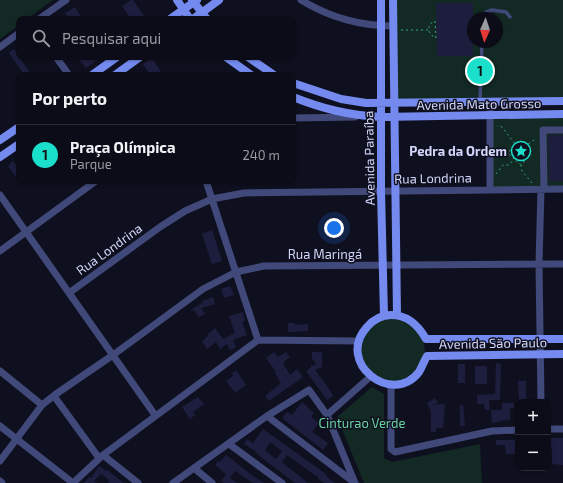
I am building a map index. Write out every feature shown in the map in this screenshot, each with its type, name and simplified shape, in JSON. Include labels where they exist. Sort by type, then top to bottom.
[{"type":"street","points":[[43,16],[66,0]]},
{"type":"street","points":[[177,0],[188,16]]},
{"type":"street","points":[[174,16],[194,1],[204,16],[220,0]]},
{"type":"street","points":[[301,0],[314,8],[358,23],[394,28]]},
{"type":"street","name":"Avenida Paraíba","points":[[381,0],[380,117],[384,316]]},
{"type":"street","name":"Avenida Paraíba","points":[[393,0],[397,315]]},
{"type":"street","points":[[0,47],[16,35]]},
{"type":"street","points":[[58,60],[67,72]]},
{"type":"street","points":[[96,72],[113,60]]},
{"type":"street","points":[[119,72],[136,60]]},
{"type":"street","points":[[230,60],[247,72]]},
{"type":"street","points":[[252,60],[270,72]]},
{"type":"street","name":"Avenida Mato Grosso","points":[[296,84],[341,99],[380,104],[563,101]]},
{"type":"street","name":"Avenida Mato Grosso","points":[[296,99],[338,112],[380,117],[489,119],[563,114]]},
{"type":"street","points":[[490,102],[490,190]]},
{"type":"street","points":[[296,118],[365,116]]},
{"type":"street","points":[[0,140],[16,129]]},
{"type":"street","points":[[541,399],[539,264],[543,130],[563,130]]},
{"type":"street","points":[[0,157],[16,146]]},
{"type":"street","points":[[0,251],[27,233],[92,184]]},
{"type":"street","points":[[207,184],[258,340]]},
{"type":"street","name":"Rua Londrina","points":[[69,293],[160,226],[185,210],[212,200],[244,193],[563,189]]},
{"type":"street","points":[[0,195],[156,415]]},
{"type":"street","name":"Rua Maringá","points":[[0,461],[42,405],[203,289],[236,272],[264,266],[563,264]]},
{"type":"street","name":"Avenida São Paulo","points":[[358,341],[362,331],[371,322],[384,316],[397,315],[407,318],[415,323],[426,339],[563,339]]},
{"type":"street","points":[[0,426],[73,483],[101,457],[258,340],[358,341],[359,360],[365,371],[370,377],[379,382],[390,384],[391,449],[396,452],[492,431],[515,430]]},
{"type":"street","name":"Avenida São Paulo","points":[[390,384],[402,383],[413,377],[421,368],[427,356],[563,354]]},
{"type":"street","points":[[0,372],[42,405]]},
{"type":"street","points":[[327,415],[370,377]]},
{"type":"street","points":[[173,483],[267,416],[309,390],[327,415],[355,483]]},
{"type":"street","points":[[54,396],[101,457],[138,483]]},
{"type":"street","points":[[267,416],[355,483]]},
{"type":"street","points":[[551,429],[563,429]]},
{"type":"street","points":[[229,444],[282,483]]},
{"type":"street","points":[[194,468],[212,483]]},
{"type":"lane","points":[[486,12],[492,10],[506,12],[510,17]]},
{"type":"lane","points":[[480,102],[482,48]]},
{"type":"path","points":[[435,21],[436,38],[431,36],[429,30],[430,24],[435,21]]},
{"type":"path","points":[[394,28],[429,30]]},
{"type":"path","points":[[489,119],[502,127],[515,144]]},
{"type":"path","points":[[515,144],[528,144],[543,133]]},
{"type":"path","points":[[515,144],[510,150],[509,154],[521,166],[522,171],[541,189]]},
{"type":"path","points":[[521,166],[527,157],[528,144]]},
{"type":"path","points":[[489,178],[496,174],[503,164],[509,165],[514,159]]},
{"type":"path","points":[[514,159],[526,159]]},
{"type":"green space","points":[[0,0],[53,0],[31,16],[16,16],[16,27],[0,39]]},
{"type":"green space","points":[[395,0],[563,0],[563,99],[398,102]]},
{"type":"green space","points":[[491,117],[563,117],[563,188],[493,187]]},
{"type":"green space","points":[[392,317],[412,323],[424,341],[425,356],[419,369],[401,381],[389,383],[368,372],[359,350],[371,324]]},
{"type":"green space","name":"Cinturao Verde","points":[[372,387],[384,394],[384,458],[392,462],[480,444],[482,483],[364,483],[337,417]]},
{"type":"building","points":[[133,0],[144,16],[129,16],[122,6]]},
{"type":"building","points":[[436,3],[473,3],[473,12],[467,12],[467,48],[473,48],[473,56],[437,56]]},
{"type":"building","points":[[75,7],[80,16],[67,16],[65,13]]},
{"type":"building","points":[[14,49],[16,52],[16,60],[21,60],[30,72],[22,72],[9,53]]},
{"type":"building","points":[[79,60],[96,60],[96,61],[86,68]]},
{"type":"building","points":[[149,60],[153,60],[161,72],[148,72],[143,64]]},
{"type":"building","points":[[548,135],[563,135],[563,181],[549,181]]},
{"type":"building","points":[[13,161],[16,165],[16,175],[15,176],[8,166]]},
{"type":"building","points":[[212,230],[222,261],[212,264],[202,234]]},
{"type":"building","points":[[230,286],[234,295],[224,298],[221,289]]},
{"type":"building","points":[[213,297],[215,304],[201,308],[205,314],[199,317],[194,310],[191,311],[203,302],[202,301]]},
{"type":"building","points":[[243,312],[245,321],[242,322],[247,335],[233,340],[236,347],[230,350],[227,344],[220,349],[216,342],[207,349],[202,341],[208,336],[207,335],[215,328],[223,339],[235,333],[229,316]]},
{"type":"building","points":[[288,323],[295,323],[295,325],[308,324],[308,331],[288,332]]},
{"type":"building","points":[[274,352],[278,357],[286,352],[290,357],[283,363],[290,375],[297,369],[303,377],[269,401],[265,396],[281,383],[275,373],[276,372],[266,358]]},
{"type":"building","points":[[312,352],[322,352],[322,367],[315,370],[333,396],[327,400],[306,371],[311,367],[311,365],[316,364],[312,358]]},
{"type":"building","points":[[496,363],[501,364],[500,400],[489,400],[490,410],[485,410],[484,404],[477,404],[477,395],[495,394]]},
{"type":"building","points":[[458,364],[465,364],[465,383],[458,383]]},
{"type":"building","points":[[475,366],[487,366],[487,384],[475,384]]},
{"type":"building","points":[[236,370],[246,385],[235,393],[226,381],[233,376],[232,373]]},
{"type":"building","points":[[518,381],[526,381],[526,399],[519,399]]},
{"type":"building","points":[[198,397],[204,404],[193,412],[195,415],[190,419],[182,407]]},
{"type":"building","points":[[435,398],[438,403],[432,405],[445,404],[443,428],[436,428],[436,432],[431,432],[431,414],[427,403]]},
{"type":"building","points":[[302,402],[314,413],[311,417],[319,423],[312,432],[328,443],[323,450],[282,418],[287,412],[292,415]]},
{"type":"building","points":[[502,403],[514,403],[514,408],[510,408],[510,420],[492,423],[491,410],[502,410]]},
{"type":"building","points":[[460,405],[463,405],[465,426],[460,426]]},
{"type":"building","points":[[263,429],[327,475],[326,476],[335,483],[324,483],[287,455],[282,462],[308,483],[295,483],[262,458],[256,453],[257,452],[244,444],[247,439],[253,443]],"holes":[[[270,442],[282,451],[276,459],[265,450]]]},
{"type":"building","points":[[551,438],[563,438],[563,465],[552,464]]},
{"type":"building","points":[[496,440],[515,440],[515,454],[506,454],[505,445],[496,445]]},
{"type":"building","points":[[226,455],[264,483],[253,483],[235,471],[230,478],[237,483],[224,483],[221,481],[226,474],[215,465]]},
{"type":"building","points":[[99,466],[124,483],[108,483],[110,481],[101,474],[94,481],[97,483],[84,483],[89,477],[91,478]]},
{"type":"place","name":"Praça Olímpica","points":[[480,71]]},
{"type":"place","name":"Pedra da Ordem","points":[[521,151]]}]
